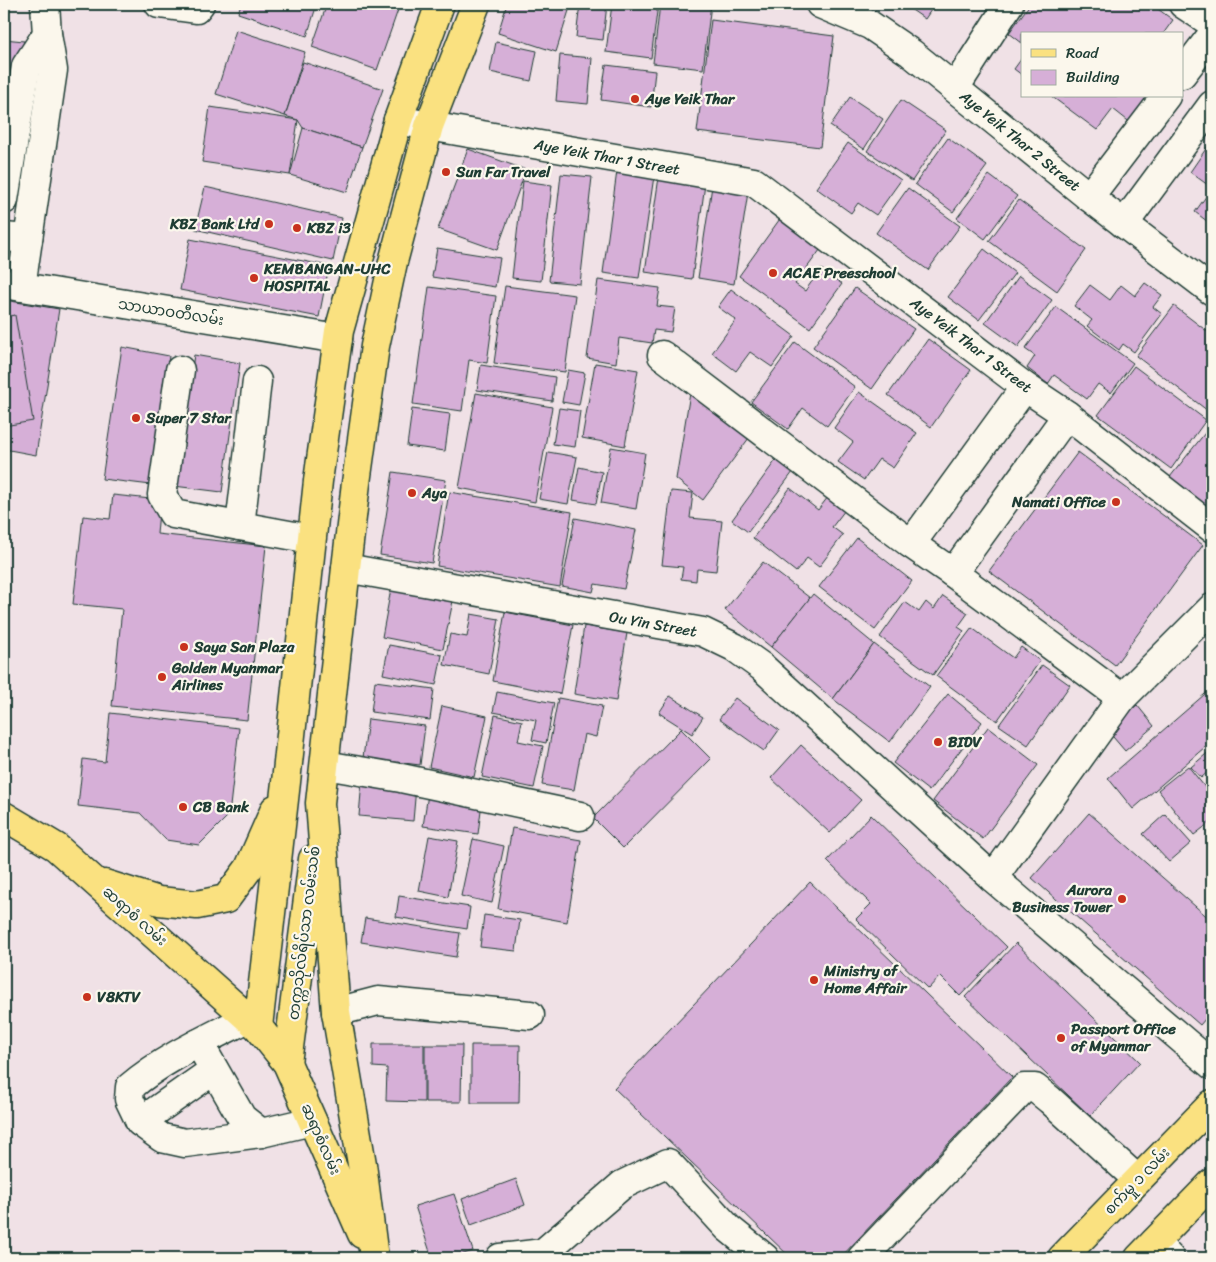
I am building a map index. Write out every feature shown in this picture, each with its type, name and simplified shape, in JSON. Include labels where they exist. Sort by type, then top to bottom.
[{"type":"main road","points":[[253,1022],[286,782],[310,565],[311,539],[339,331],[398,120],[440,4]]},
{"type":"main road","points":[[373,1258],[362,1164],[336,1012],[320,803],[356,483],[375,346],[393,262],[429,126],[476,4]]},
{"type":"main road","points":[[338,339],[375,346]]},
{"type":"main road","points":[[303,616],[340,620]]},
{"type":"main road","points":[[94,880],[159,901],[197,905],[226,899],[250,868],[286,782]]},
{"type":"main road","name":"တက္ကသိုလ်ရိပ်သာ လမ်းသစ်","points":[[287,1063],[320,803]]},
{"type":"main road","name":"ဆရာစံ လမ်း","points":[[6,824],[56,847],[253,1022]]},
{"type":"main road","name":"ဆရာစံလမ်း","points":[[253,1022],[287,1063],[373,1258]]},
{"type":"main road","name":"စက်မှု ၁ လမ်း","points":[[1062,1258],[1212,1104]]},
{"type":"main road","points":[[1155,1253],[1212,1183]]},
{"type":"street","points":[[12,285],[16,238],[53,70],[47,34],[45,4]]},
{"type":"street","points":[[159,4],[196,9],[200,4]]},
{"type":"street","name":"Aye Yeik Thar 2 Street","points":[[820,4],[870,25],[912,53],[1124,224],[1212,290]]},
{"type":"street","points":[[955,88],[1008,4]]},
{"type":"street","points":[[1183,4],[1212,23]]},
{"type":"street","points":[[4,200],[26,66],[47,34]]},
{"type":"street","points":[[1184,71],[1212,35]]},
{"type":"street","points":[[1090,197],[1164,98]]},
{"type":"street","points":[[1124,224],[1212,105]]},
{"type":"street","name":"Aye Yeik Thar 1 Street","points":[[398,120],[754,182],[1025,387],[1067,415],[1212,528]]},
{"type":"street","name":"သာယာဝတီလမ်း","points":[[12,285],[338,339]]},
{"type":"street","points":[[662,355],[911,544],[953,572],[1122,698]]},
{"type":"street","points":[[180,370],[162,495],[173,514],[311,539]]},
{"type":"street","points":[[240,526],[257,381]]},
{"type":"street","points":[[911,544],[1025,387]]},
{"type":"street","points":[[953,572],[1067,415]]},
{"type":"street","name":"Ou Yin Street","points":[[346,568],[703,632],[734,647],[762,668],[994,878],[1212,1065]]},
{"type":"street","points":[[994,878],[1122,698],[1212,608]]},
{"type":"street","points":[[325,766],[401,778],[580,816]]},
{"type":"street","points":[[336,1012],[378,1001],[530,1015]]},
{"type":"street","points":[[253,1022],[198,1043],[144,1076],[130,1087],[129,1099],[140,1122],[162,1138],[185,1143],[261,1133],[312,1121]]},
{"type":"street","points":[[198,1043],[242,1118],[261,1133]]},
{"type":"street","points":[[140,1122],[214,1070]]},
{"type":"street","points":[[862,1258],[1024,1088],[1035,1088],[1050,1100],[1138,1180]]},
{"type":"street","points":[[500,1258],[543,1253],[622,1185],[668,1163],[728,1228],[765,1258]]},
{"type":"building","points":[[241,4],[317,4],[307,36],[238,13]]},
{"type":"building","points":[[327,4],[390,4],[399,7],[377,70],[312,47]]},
{"type":"building","points":[[507,4],[571,4],[556,52],[498,33]]},
{"type":"building","points":[[580,4],[607,4],[603,40],[576,37]]},
{"type":"building","points":[[612,4],[658,4],[651,58],[606,52]]},
{"type":"building","points":[[660,4],[711,4],[703,69],[653,63]]},
{"type":"building","points":[[903,4],[935,4],[925,19]]},
{"type":"building","points":[[1030,4],[1151,4],[1173,20],[1164,32],[1021,32],[1021,42],[1009,33]]},
{"type":"building","points":[[711,20],[834,36],[820,147],[697,132]]},
{"type":"building","points":[[236,30],[305,52],[285,116],[216,94]]},
{"type":"building","points":[[4,39],[24,41],[20,84],[4,82]]},
{"type":"building","points":[[496,42],[537,51],[531,81],[490,72]]},
{"type":"building","points":[[560,55],[592,58],[588,104],[556,101]]},
{"type":"building","points":[[1021,59],[1021,74],[1014,69]]},
{"type":"building","points":[[303,62],[383,89],[362,147],[303,128],[298,120],[285,116]]},
{"type":"building","points":[[606,65],[655,71],[651,107],[601,100]]},
{"type":"building","points":[[850,97],[883,119],[864,149],[830,126]]},
{"type":"building","points":[[1054,98],[1152,98],[1132,124],[1113,109],[1097,130]]},
{"type":"building","points":[[901,100],[946,130],[912,181],[867,151]]},
{"type":"building","points":[[210,107],[298,120],[290,175],[202,162]]},
{"type":"building","points":[[303,128],[362,147],[347,192],[290,175]]},
{"type":"building","points":[[948,138],[987,166],[953,212],[915,184]]},
{"type":"building","points":[[1212,140],[1212,188],[1190,172]]},
{"type":"building","points":[[848,143],[901,180],[876,215],[858,203],[851,213],[816,188]]},
{"type":"building","points":[[468,149],[526,170],[497,250],[438,229]]},
{"type":"building","points":[[617,171],[654,176],[639,278],[603,273]]},
{"type":"building","points":[[561,174],[592,177],[580,284],[549,281]]},
{"type":"building","points":[[989,175],[1017,196],[985,239],[957,218]]},
{"type":"building","points":[[659,177],[705,184],[692,279],[645,272]]},
{"type":"building","points":[[523,181],[552,185],[541,281],[512,278]]},
{"type":"building","points":[[712,186],[748,192],[734,284],[698,278]]},
{"type":"building","name":"KBZ Bank Ltd","points":[[205,187],[342,218],[333,261],[195,229]]},
{"type":"building","points":[[908,188],[960,226],[928,270],[876,233]]},
{"type":"building","points":[[1212,188],[1212,225],[1195,212]]},
{"type":"building","points":[[1019,200],[1086,250],[1057,291],[989,241]]},
{"type":"building","name":"ACAE Preeschool","points":[[782,216],[823,246],[795,284],[805,291],[821,269],[842,284],[810,328],[739,276]]},
{"type":"building","name":"KEMBANGAN-UHC HOSPITAL","points":[[190,239],[329,266],[319,317],[180,290]]},
{"type":"building","points":[[437,248],[500,258],[495,287],[432,277]]},
{"type":"building","points":[[984,249],[1015,273],[979,320],[948,297]]},
{"type":"building","points":[[1019,276],[1052,300],[1018,347],[985,323]]},
{"type":"building","points":[[598,280],[660,288],[657,306],[675,308],[671,332],[654,330],[652,343],[619,338],[616,363],[587,358]]},
{"type":"building","points":[[1145,283],[1162,295],[1153,307],[1162,314],[1134,352],[1123,344],[1119,350],[1087,326],[1092,320],[1074,306],[1090,285],[1110,300],[1121,285],[1135,296]]},
{"type":"building","points":[[505,286],[575,295],[565,372],[494,363]]},
{"type":"building","points":[[429,287],[496,296],[487,363],[469,360],[462,411],[413,404]]},
{"type":"building","points":[[855,288],[914,329],[872,389],[813,347]]},
{"type":"building","points":[[731,289],[794,336],[772,367],[750,352],[736,371],[712,353],[736,320],[718,307]]},
{"type":"building","points":[[4,300],[59,309],[36,455],[4,449]]},
{"type":"building","points":[[1174,306],[1212,335],[1212,414],[1136,356]]},
{"type":"building","points":[[1056,307],[1133,363],[1111,393],[1098,384],[1087,399],[1054,375],[1048,384],[1027,368],[1035,356],[1025,349]]},
{"type":"building","points":[[15,315],[33,421],[4,426],[4,317]]},
{"type":"building","points":[[928,339],[971,370],[931,427],[888,395]]},
{"type":"building","points":[[795,342],[855,387],[827,426],[803,408],[788,429],[751,402]]},
{"type":"building","name":"Super 7 Star","points":[[122,347],[169,356],[151,485],[102,479]]},
{"type":"building","name":"Super 7 Star","points":[[194,355],[240,363],[222,492],[174,486]]},
{"type":"building","points":[[595,363],[638,370],[625,446],[582,438]]},
{"type":"building","points":[[481,365],[555,377],[552,401],[477,390]]},
{"type":"building","points":[[1134,366],[1206,420],[1171,469],[1098,415]]},
{"type":"building","points":[[568,370],[585,373],[579,405],[562,402]]},
{"type":"building","points":[[859,392],[917,433],[893,468],[879,459],[864,480],[838,462],[853,442],[834,428]]},
{"type":"building","points":[[476,393],[552,407],[535,502],[459,488]]},
{"type":"building","points":[[690,393],[749,438],[703,500],[676,479]]},
{"type":"building","points":[[559,408],[580,411],[575,447],[553,444]]},
{"type":"building","points":[[412,409],[450,414],[445,451],[407,446]]},
{"type":"building","points":[[1209,428],[1212,430],[1212,511],[1170,477]]},
{"type":"building","points":[[611,447],[645,453],[636,509],[601,503]]},
{"type":"building","points":[[548,452],[577,457],[568,504],[539,499]]},
{"type":"building","points":[[1078,452],[1203,545],[1115,665],[989,571]]},
{"type":"building","points":[[776,460],[793,472],[748,532],[732,520]]},
{"type":"building","points":[[579,467],[602,472],[596,504],[573,500]]},
{"type":"building","points":[[393,472],[446,480],[432,563],[380,555]]},
{"type":"building","points":[[790,488],[818,510],[828,497],[845,510],[832,527],[843,535],[819,567],[807,558],[796,572],[753,538]]},
{"type":"building","points":[[671,491],[693,493],[690,518],[722,521],[716,571],[697,569],[696,581],[681,579],[683,567],[662,565]]},
{"type":"building","points":[[449,492],[572,512],[560,587],[437,566]]},
{"type":"building","points":[[113,495],[160,500],[157,534],[266,546],[247,720],[112,706],[122,609],[73,604],[83,516],[110,519]]},
{"type":"building","points":[[575,518],[636,530],[624,589],[595,584],[593,592],[562,586]]},
{"type":"building","points":[[857,538],[912,581],[875,630],[819,587]]},
{"type":"building","points":[[763,562],[810,598],[771,647],[725,610]]},
{"type":"building","points":[[391,589],[453,601],[443,649],[382,637]]},
{"type":"building","points":[[813,594],[874,644],[833,699],[771,647]]},
{"type":"building","points":[[943,596],[968,613],[958,627],[964,631],[933,675],[880,637],[905,602],[919,612],[926,602],[934,609]]},
{"type":"building","points":[[505,612],[573,625],[560,694],[493,681]]},
{"type":"building","points":[[471,614],[499,619],[489,674],[444,665],[450,634],[467,637]]},
{"type":"building","points":[[584,626],[627,633],[616,701],[574,694]]},
{"type":"building","points":[[972,628],[1013,658],[1021,647],[1040,661],[997,721],[936,676]]},
{"type":"building","points":[[874,644],[930,687],[890,742],[833,699]]},
{"type":"building","points":[[389,645],[442,655],[436,685],[383,674]]},
{"type":"building","points":[[1042,665],[1070,685],[1028,745],[999,725]]},
{"type":"building","points":[[375,681],[434,689],[430,720],[371,712]]},
{"type":"building","points":[[1212,688],[1212,741],[1133,809],[1108,778]]},
{"type":"building","points":[[497,692],[554,703],[546,743],[532,740],[536,720],[493,712]]},
{"type":"building","name":"BIDV","points":[[948,694],[982,722],[929,791],[893,763]]},
{"type":"building","points":[[670,696],[703,717],[692,734],[659,713]]},
{"type":"building","points":[[558,698],[602,706],[596,737],[584,734],[574,790],[542,785]]},
{"type":"building","points":[[735,698],[779,730],[764,751],[719,719]]},
{"type":"building","points":[[1137,705],[1154,726],[1125,751],[1107,730]]},
{"type":"building","points":[[442,706],[487,716],[474,777],[429,767]]},
{"type":"building","points":[[110,713],[239,728],[229,815],[199,845],[166,840],[140,813],[78,806],[83,759],[105,762]]},
{"type":"building","points":[[495,715],[522,721],[518,741],[543,746],[534,788],[482,777]]},
{"type":"building","points":[[368,719],[425,726],[420,765],[363,758]]},
{"type":"building","points":[[988,727],[1038,765],[983,839],[933,801]]},
{"type":"building","points":[[681,729],[711,759],[623,848],[593,818]]},
{"type":"building","points":[[801,745],[861,800],[830,833],[771,778]]},
{"type":"building","points":[[1212,749],[1212,768],[1201,778],[1191,767]]},
{"type":"building","points":[[1188,766],[1212,796],[1212,821],[1194,835],[1158,790]]},
{"type":"building","points":[[362,781],[416,787],[413,821],[359,816]]},
{"type":"building","points":[[428,794],[482,802],[478,834],[423,826]]},
{"type":"building","name":"Aurora Business Tower","points":[[1089,813],[1212,921],[1212,1011],[1200,1025],[1032,878]]},
{"type":"building","points":[[1165,814],[1191,843],[1169,862],[1143,834]]},
{"type":"building","points":[[871,815],[1007,947],[960,996],[940,976],[928,989],[856,919],[871,904],[827,861]]},
{"type":"building","points":[[512,828],[581,840],[567,922],[498,909]]},
{"type":"building","points":[[429,836],[458,841],[448,897],[419,891]]},
{"type":"building","points":[[473,839],[504,846],[492,903],[461,896]]},
{"type":"building","name":"Ministry of Home Affair","points":[[810,882],[1012,1077],[840,1258],[791,1258],[614,1088]]},
{"type":"building","points":[[399,896],[470,907],[467,929],[396,917]]},
{"type":"building","points":[[484,915],[520,920],[516,951],[480,947]]},
{"type":"building","points":[[365,918],[460,933],[456,957],[361,942]]},
{"type":"building","points":[[1016,943],[1140,1062],[1090,1116],[965,997]]},
{"type":"building","points":[[373,1044],[424,1044],[424,1102],[386,1101],[387,1068],[373,1067]]},
{"type":"building","points":[[425,1045],[462,1045],[461,1102],[425,1102]]},
{"type":"building","points":[[471,1045],[520,1045],[519,1103],[471,1103]]},
{"type":"building","points":[[516,1179],[525,1205],[471,1225],[462,1199]]},
{"type":"building","points":[[454,1194],[473,1251],[451,1258],[432,1258],[415,1206]]},
{"type":"place","name":"Aye Yeik Thar","points":[[635,99]]},
{"type":"place","name":"Sun Far Travel","points":[[446,172]]},
{"type":"place","name":"KBZ Bank Ltd","points":[[269,224]]},
{"type":"place","name":"KBZ i3","points":[[297,228]]},
{"type":"place","name":"ACAE Preeschool","points":[[773,273]]},
{"type":"place","name":"KEMBANGAN-UHC HOSPITAL","points":[[254,278]]},
{"type":"place","name":"Super 7 Star","points":[[136,418]]},
{"type":"place","name":"Aya","points":[[412,493]]},
{"type":"place","name":"Namati Office","points":[[1116,502]]},
{"type":"place","name":"Saya San Plaza","points":[[184,647]]},
{"type":"place","name":"Golden Myanmar Airlines","points":[[162,677]]},
{"type":"place","name":"BIDV","points":[[938,742]]},
{"type":"place","name":"CB Bank","points":[[183,807]]},
{"type":"place","name":"Aurora Business Tower","points":[[1122,899]]},
{"type":"place","name":"Ministry of Home Affair","points":[[814,980]]},
{"type":"place","name":"V8KTV","points":[[87,997]]},
{"type":"place","name":"Passport Office of Myanmar","points":[[1061,1038]]}]
